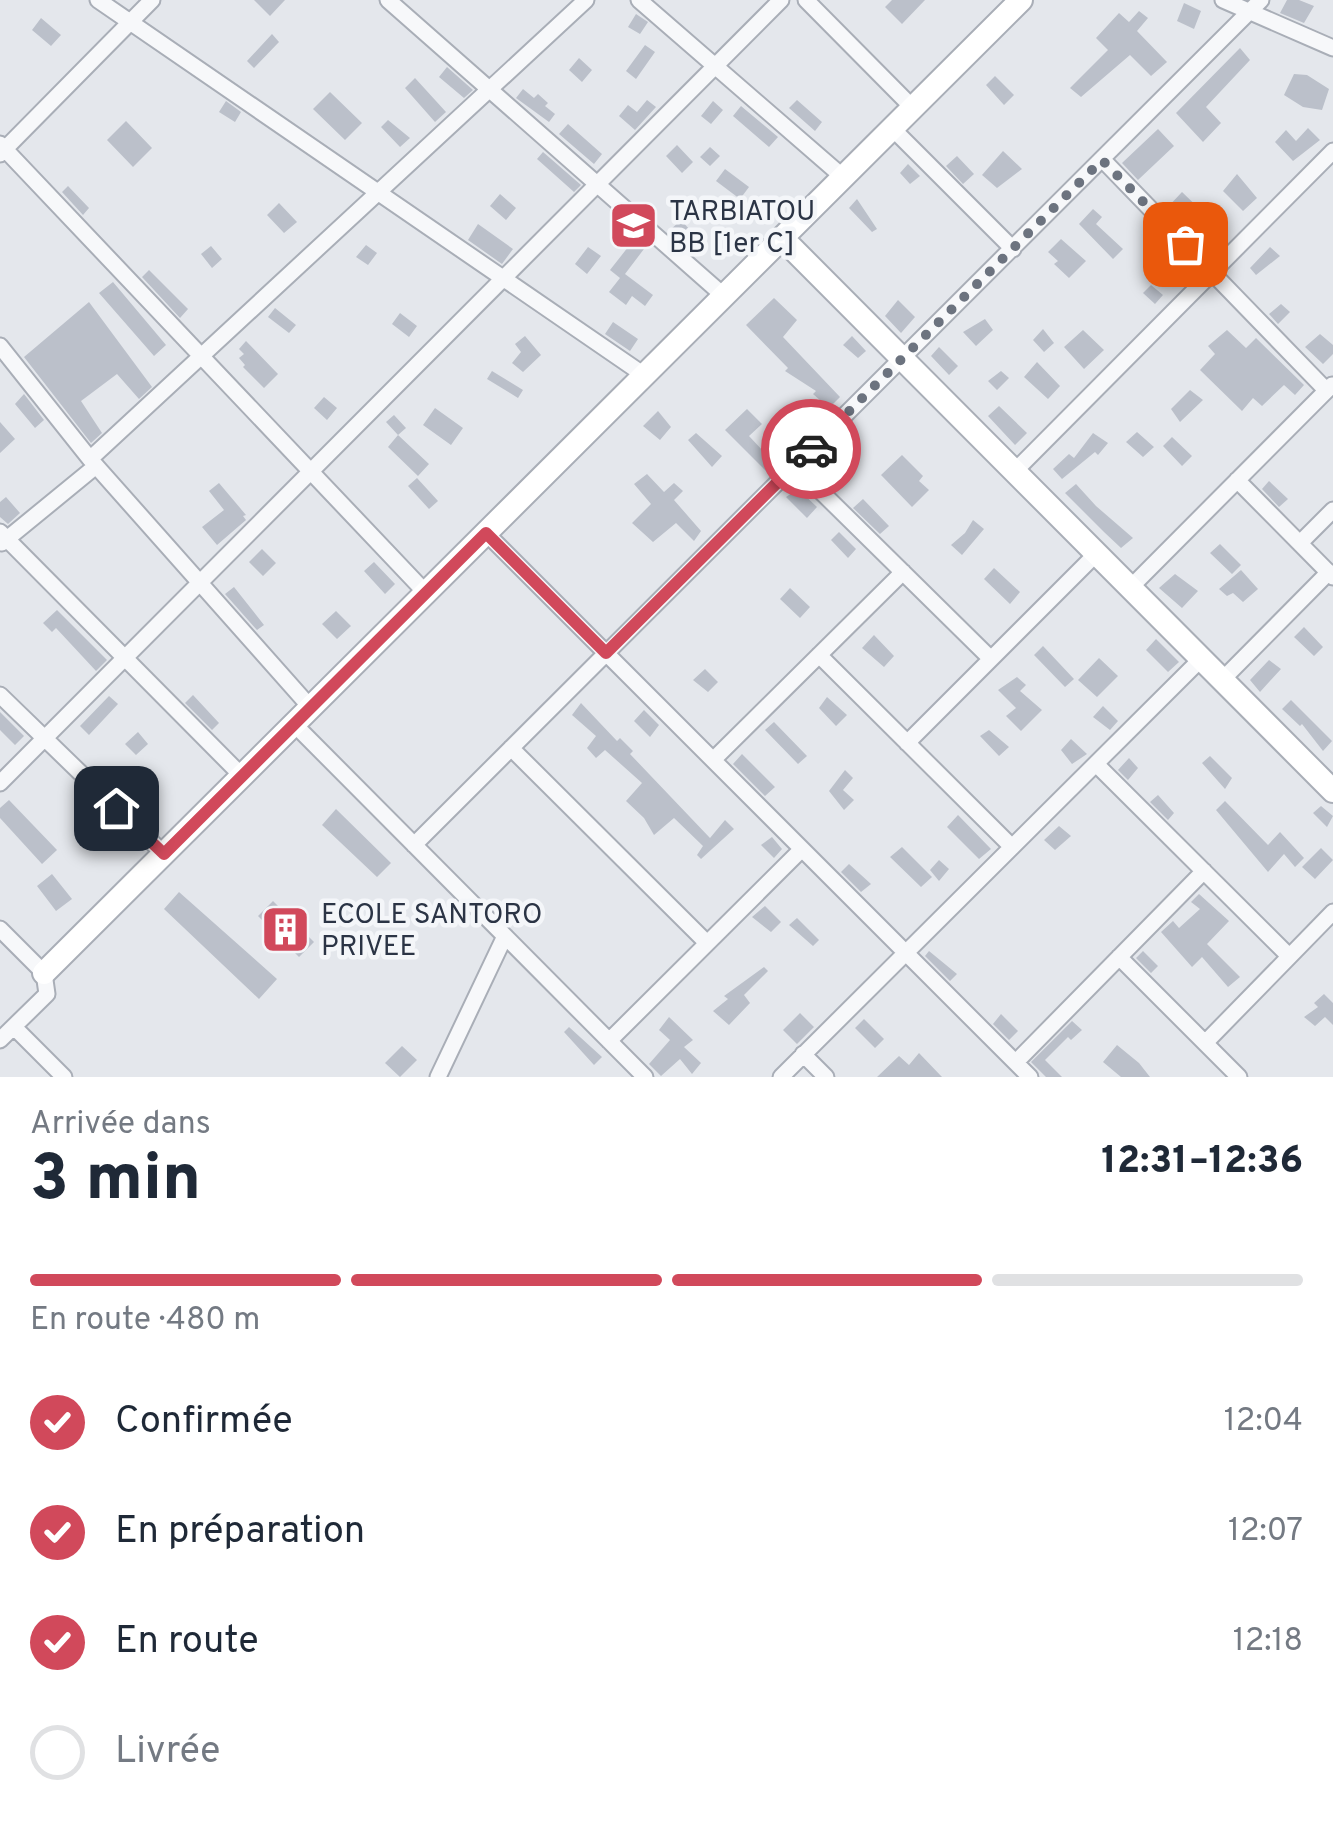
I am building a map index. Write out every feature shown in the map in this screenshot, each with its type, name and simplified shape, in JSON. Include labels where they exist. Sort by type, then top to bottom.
[{"type":"street","points":[[98,0],[644,376]]},
{"type":"street","points":[[152,0],[2,149],[426,593]]},
{"type":"street","points":[[388,0],[724,296]]},
{"type":"street","points":[[242,776],[2,538],[93,463],[201,356],[586,0]]},
{"type":"street","points":[[638,0],[843,177]]},
{"type":"street","points":[[0,784],[781,0]]},
{"type":"street","points":[[806,0],[912,108]]},
{"type":"street","points":[[44,973],[1021,0]]},
{"type":"street","points":[[1223,0],[1256,6],[1333,48]]},
{"type":"street","points":[[414,845],[1256,6]]},
{"type":"street","points":[[892,128],[1013,248]]},
{"type":"street","points":[[1014,472],[1333,152]]},
{"type":"street","points":[[1102,160],[1330,387],[1130,588]]},
{"type":"street","points":[[782,238],[1333,791]]},
{"type":"street","points":[[0,346],[93,463],[200,583],[302,716],[414,845],[646,1077]]},
{"type":"street","points":[[794,466],[991,659]]},
{"type":"street","points":[[1222,680],[1331,574],[1237,480]]},
{"type":"street","points":[[1300,543],[1333,510]]},
{"type":"street","points":[[486,533],[1030,1077]]},
{"type":"street","points":[[908,742],[1096,554]]},
{"type":"street","points":[[713,760],[903,572]]},
{"type":"street","points":[[819,655],[1012,846]]},
{"type":"street","points":[[780,1077],[1201,659]]},
{"type":"street","points":[[0,694],[164,854]]},
{"type":"street","points":[[512,748],[707,943]]},
{"type":"street","points":[[1096,764],[1290,956]]},
{"type":"street","points":[[610,1041],[802,848]]},
{"type":"street","points":[[1016,1062],[1204,871]]},
{"type":"street","points":[[1205,1043],[1333,912]]},
{"type":"street","points":[[0,929],[44,973],[47,994],[0,1040]]},
{"type":"street","points":[[435,1076],[505,936]]},
{"type":"street","points":[[1119,957],[1239,1077]]},
{"type":"street","points":[[14,1027],[64,1077]]},
{"type":"street","points":[[803,1054],[826,1077]]},
{"type":"building","points":[[254,0],[285,0],[270,16]]},
{"type":"building","points":[[892,0],[925,0],[902,24],[885,7]]},
{"type":"building","points":[[1287,0],[1314,6],[1304,23],[1280,13]]},
{"type":"building","points":[[1184,3],[1201,11],[1194,29],[1177,21]]},
{"type":"building","points":[[1139,11],[1148,18],[1137,31],[1167,62],[1151,76],[1130,55],[1081,97],[1070,88],[1108,50],[1096,38],[1119,13],[1129,22]]},
{"type":"building","points":[[636,14],[648,22],[640,34],[628,27]]},
{"type":"building","points":[[41,18],[61,35],[51,46],[32,30]]},
{"type":"building","points":[[272,34],[279,42],[254,68],[247,61]]},
{"type":"building","points":[[645,45],[655,52],[636,79],[626,71]]},
{"type":"building","points":[[1240,48],[1250,60],[1206,107],[1221,123],[1203,142],[1176,113]]},
{"type":"building","points":[[579,58],[592,70],[582,82],[569,70]]},
{"type":"building","points":[[447,67],[473,90],[464,98],[439,77]]},
{"type":"building","points":[[1294,74],[1307,75],[1329,89],[1322,110],[1303,107],[1284,95]]},
{"type":"building","points":[[995,76],[1014,95],[1004,105],[986,85]]},
{"type":"building","points":[[415,78],[446,112],[435,122],[405,88]]},
{"type":"building","points":[[523,89],[548,103],[545,106],[555,114],[549,122],[516,98]]},
{"type":"building","points":[[330,92],[362,123],[345,140],[313,109]]},
{"type":"building","points":[[647,100],[656,107],[635,130],[619,116],[628,105],[637,112]]},
{"type":"building","points":[[797,100],[822,122],[815,131],[789,108]]},
{"type":"building","points":[[226,101],[241,112],[235,122],[219,112]]},
{"type":"building","points":[[713,101],[723,110],[711,124],[701,116]]},
{"type":"building","points":[[741,106],[778,137],[769,147],[733,116]]},
{"type":"building","points":[[388,120],[410,138],[400,147],[381,127]]},
{"type":"building","points":[[126,121],[152,148],[133,167],[107,140]]},
{"type":"building","points":[[568,124],[602,154],[594,164],[559,134]]},
{"type":"building","points":[[1308,128],[1320,140],[1293,161],[1275,142],[1286,130],[1296,141]]},
{"type":"building","points":[[1158,129],[1174,146],[1138,180],[1122,163]]},
{"type":"building","points":[[677,145],[693,162],[682,173],[666,156]]},
{"type":"building","points":[[710,147],[720,156],[710,166],[700,157]]},
{"type":"building","points":[[1003,151],[1022,169],[997,188],[982,175]]},
{"type":"building","points":[[543,152],[581,185],[574,192],[537,159]]},
{"type":"building","points":[[957,156],[974,174],[963,184],[946,166]]},
{"type":"building","points":[[908,164],[920,176],[910,184],[900,173]]},
{"type":"building","points":[[725,169],[749,187],[740,199],[716,181]]},
{"type":"building","points":[[1237,174],[1257,198],[1243,211],[1223,191]]},
{"type":"building","points":[[68,186],[89,208],[83,215],[62,192]]},
{"type":"building","points":[[1182,192],[1211,220],[1195,238],[1166,209]]},
{"type":"building","points":[[500,194],[516,208],[506,220],[490,206]]},
{"type":"building","points":[[857,199],[877,229],[872,232],[849,208]]},
{"type":"building","points":[[279,203],[297,222],[284,233],[267,215]]},
{"type":"building","points":[[1093,209],[1102,217],[1096,224],[1123,249],[1113,259],[1079,224]]},
{"type":"building","points":[[681,220],[690,230],[679,241],[669,231]]},
{"type":"building","points":[[478,224],[513,249],[502,264],[468,240]]},
{"type":"building","points":[[636,237],[647,245],[625,274],[653,295],[645,306],[632,296],[626,305],[609,292],[620,278],[610,270]]},
{"type":"building","points":[[1061,239],[1086,261],[1069,278],[1048,252]]},
{"type":"building","points":[[366,245],[377,253],[368,265],[356,257]]},
{"type":"building","points":[[211,246],[222,259],[212,268],[201,254]]},
{"type":"building","points":[[588,247],[601,256],[587,274],[575,264]]},
{"type":"building","points":[[1270,247],[1280,256],[1256,275],[1250,268]]},
{"type":"building","points":[[149,270],[188,309],[180,318],[142,277]]},
{"type":"building","points":[[113,282],[166,345],[154,356],[99,293]]},
{"type":"building","points":[[1151,285],[1163,295],[1155,304],[1143,293]]},
{"type":"building","points":[[774,298],[797,320],[783,337],[840,397],[829,408],[813,394],[816,391],[785,371],[788,368],[746,325]]},
{"type":"building","points":[[898,300],[915,317],[901,333],[885,316]]},
{"type":"building","points":[[89,302],[152,387],[139,399],[117,374],[81,401],[102,433],[91,443],[24,357]]},
{"type":"building","points":[[1281,304],[1290,312],[1278,324],[1269,314]]},
{"type":"building","points":[[275,308],[296,325],[289,333],[268,317]]},
{"type":"building","points":[[400,313],[417,326],[409,337],[392,324]]},
{"type":"building","points":[[985,319],[993,330],[976,346],[963,332]]},
{"type":"building","points":[[613,322],[638,339],[630,351],[605,334]]},
{"type":"building","points":[[1043,329],[1054,343],[1044,352],[1033,340]]},
{"type":"building","points":[[1083,330],[1104,350],[1084,369],[1064,347]]},
{"type":"building","points":[[1227,330],[1246,348],[1256,338],[1304,385],[1295,395],[1284,385],[1262,406],[1253,398],[1242,411],[1200,370],[1215,354],[1208,346]]},
{"type":"building","points":[[1320,334],[1333,345],[1333,354],[1323,364],[1305,347]]},
{"type":"building","points":[[525,336],[541,355],[523,372],[512,363],[521,352],[515,344]]},
{"type":"building","points":[[852,336],[866,351],[858,358],[843,345]]},
{"type":"building","points":[[246,341],[278,374],[264,388],[239,358],[244,354],[239,349]]},
{"type":"building","points":[[939,347],[958,366],[949,375],[931,356]]},
{"type":"building","points":[[1037,362],[1060,386],[1048,399],[1024,377]]},
{"type":"building","points":[[492,371],[523,390],[518,398],[487,379]]},
{"type":"building","points":[[1001,371],[1009,378],[997,390],[988,381]]},
{"type":"building","points":[[1190,390],[1203,400],[1180,422],[1171,409]]},
{"type":"building","points":[[24,394],[44,420],[35,428],[15,404]]},
{"type":"building","points":[[324,397],[337,408],[327,420],[314,408]]},
{"type":"building","points":[[999,406],[1027,433],[1015,445],[988,416]]},
{"type":"building","points":[[435,408],[463,428],[451,445],[423,425]]},
{"type":"building","points":[[747,409],[762,424],[749,436],[777,466],[768,473],[725,430]]},
{"type":"building","points":[[658,411],[671,427],[660,440],[643,426]]},
{"type":"building","points":[[394,415],[406,428],[398,435],[386,422]]},
{"type":"building","points":[[0,422],[15,439],[0,453]]},
{"type":"building","points":[[1137,432],[1154,447],[1143,457],[1126,442]]},
{"type":"building","points":[[696,433],[722,456],[712,467],[688,440]]},
{"type":"building","points":[[1093,433],[1108,443],[1098,455],[1095,452],[1062,479],[1053,469],[1069,454],[1074,458]]},
{"type":"building","points":[[398,435],[429,464],[418,476],[388,447]]},
{"type":"building","points":[[1172,437],[1192,456],[1182,466],[1163,446]]},
{"type":"building","points":[[902,455],[923,476],[919,481],[929,490],[912,507],[881,475]]},
{"type":"building","points":[[823,463],[842,481],[834,488],[815,470]]},
{"type":"building","points":[[647,474],[664,492],[674,483],[683,491],[674,500],[701,531],[694,541],[676,523],[653,542],[632,523],[651,504],[634,484]]},
{"type":"building","points":[[417,478],[438,501],[429,509],[408,486]]},
{"type":"building","points":[[1269,481],[1288,499],[1279,507],[1262,489]]},
{"type":"building","points":[[219,483],[246,520],[217,545],[202,527],[224,510],[209,491]]},
{"type":"building","points":[[1076,484],[1133,538],[1121,548],[1104,532],[1065,493]]},
{"type":"building","points":[[798,489],[817,507],[807,518],[786,497]]},
{"type":"building","points":[[6,497],[20,513],[8,524],[0,517],[0,502]]},
{"type":"building","points":[[863,499],[889,526],[880,534],[853,508]]},
{"type":"building","points":[[973,520],[984,529],[962,555],[951,545]]},
{"type":"building","points":[[839,532],[856,549],[848,558],[831,540]]},
{"type":"building","points":[[1220,544],[1241,565],[1232,574],[1210,553]]},
{"type":"building","points":[[262,549],[276,563],[263,576],[249,562]]},
{"type":"building","points":[[374,562],[395,584],[385,594],[364,571]]},
{"type":"building","points":[[994,568],[1020,592],[1010,604],[984,579]]},
{"type":"building","points":[[1241,570],[1258,589],[1243,602],[1233,593],[1227,596],[1219,589]]},
{"type":"building","points":[[1175,574],[1198,591],[1182,608],[1159,588]]},
{"type":"building","points":[[234,587],[264,625],[257,630],[225,594]]},
{"type":"building","points":[[790,588],[810,607],[800,618],[780,599]]},
{"type":"building","points":[[57,610],[107,660],[96,671],[56,628],[52,632],[43,623]]},
{"type":"building","points":[[336,611],[351,626],[337,639],[322,624]]},
{"type":"building","points":[[1304,627],[1323,647],[1314,656],[1294,637]]},
{"type":"building","points":[[874,635],[894,656],[884,667],[862,648]]},
{"type":"building","points":[[1156,639],[1179,662],[1168,672],[1146,650]]},
{"type":"building","points":[[1043,646],[1074,679],[1065,687],[1034,655]]},
{"type":"building","points":[[1099,658],[1118,676],[1097,697],[1078,680]]},
{"type":"building","points":[[1269,660],[1281,669],[1260,692],[1250,680]]},
{"type":"building","points":[[705,669],[718,682],[708,692],[693,680]]},
{"type":"building","points":[[1017,677],[1026,685],[1020,691],[1042,710],[1021,731],[1006,716],[1016,708],[998,690]]},
{"type":"building","points":[[193,695],[219,723],[212,730],[185,703]]},
{"type":"building","points":[[109,696],[118,704],[89,735],[80,726]]},
{"type":"building","points":[[827,697],[847,715],[836,726],[819,708]]},
{"type":"building","points":[[1291,700],[1332,741],[1323,751],[1302,724],[1282,709]]},
{"type":"building","points":[[581,703],[617,741],[620,738],[633,751],[630,754],[710,838],[725,820],[734,829],[701,859],[697,855],[703,846],[674,818],[654,835],[644,818],[626,801],[642,783],[605,750],[596,758],[587,748],[596,736],[572,715]]},
{"type":"building","points":[[1103,706],[1118,721],[1110,730],[1093,717]]},
{"type":"building","points":[[644,710],[659,725],[650,737],[634,721]]},
{"type":"building","points":[[0,712],[24,736],[15,745],[0,730]]},
{"type":"building","points":[[774,722],[807,756],[798,764],[765,730]]},
{"type":"building","points":[[989,730],[1009,747],[999,756],[980,736]]},
{"type":"building","points":[[138,732],[148,744],[136,755],[125,744]]},
{"type":"building","points":[[1071,739],[1087,754],[1072,764],[1061,750]]},
{"type":"building","points":[[742,754],[775,787],[765,796],[733,764]]},
{"type":"building","points":[[1210,756],[1232,778],[1225,789],[1202,763]]},
{"type":"building","points":[[1129,758],[1138,768],[1128,780],[1118,770]]},
{"type":"building","points":[[845,770],[853,778],[843,790],[854,800],[844,810],[829,791]]},
{"type":"building","points":[[1158,795],[1174,813],[1168,820],[1150,802]]},
{"type":"building","points":[[9,800],[57,850],[42,864],[0,818],[0,808]]},
{"type":"building","points":[[1225,801],[1268,845],[1280,832],[1304,858],[1295,867],[1284,854],[1268,872],[1216,810]]},
{"type":"building","points":[[1321,806],[1333,816],[1327,827],[1313,813]]},
{"type":"building","points":[[336,809],[391,863],[377,877],[322,825]]},
{"type":"building","points":[[958,815],[991,849],[979,859],[947,827]]},
{"type":"building","points":[[1059,826],[1071,836],[1055,850],[1044,840]]},
{"type":"building","points":[[772,837],[782,849],[774,858],[761,845]]},
{"type":"building","points":[[902,847],[932,877],[921,887],[890,857]]},
{"type":"building","points":[[1321,848],[1333,860],[1315,879],[1302,867]]},
{"type":"building","points":[[939,860],[949,869],[939,881],[930,870]]},
{"type":"building","points":[[849,864],[871,884],[861,892],[841,872]]},
{"type":"building","points":[[52,874],[72,899],[56,911],[37,886]]},
{"type":"building","points":[[179,892],[277,979],[259,999],[164,909]]},
{"type":"building","points":[[1199,894],[1229,921],[1207,944],[1240,977],[1228,987],[1202,957],[1192,967],[1161,932],[1173,921],[1179,928],[1200,909],[1191,902]]},
{"type":"building","name":"ECOLE SANTORO PRIVEE","points":[[273,901],[314,942],[299,957],[258,916]]},
{"type":"building","points":[[765,906],[781,922],[771,932],[752,917]]},
{"type":"building","points":[[797,918],[819,940],[813,946],[789,925]]},
{"type":"building","points":[[929,951],[957,974],[950,981],[925,956]]},
{"type":"building","points":[[1143,951],[1158,966],[1151,973],[1136,958]]},
{"type":"building","points":[[764,967],[768,971],[744,995],[750,1003],[729,1025],[713,1011],[728,999],[724,996]]},
{"type":"building","points":[[1324,994],[1333,1003],[1333,1025],[1325,1017],[1315,1026],[1304,1017],[1318,1007],[1314,1003]]},
{"type":"building","points":[[800,1013],[814,1027],[797,1044],[783,1030]]},
{"type":"building","points":[[1001,1014],[1018,1031],[1009,1040],[993,1024]]},
{"type":"building","points":[[669,1017],[693,1040],[684,1047],[701,1063],[692,1074],[680,1059],[661,1076],[649,1064],[670,1040],[659,1030]]},
{"type":"building","points":[[864,1019],[884,1039],[875,1048],[855,1028]]},
{"type":"building","points":[[1072,1021],[1082,1030],[1071,1040],[1068,1037],[1045,1060],[1062,1077],[1046,1077],[1031,1062]]},
{"type":"building","points":[[569,1027],[602,1057],[594,1065],[564,1032]]},
{"type":"building","points":[[1117,1045],[1150,1077],[1121,1077],[1103,1062]]},
{"type":"building","points":[[402,1046],[417,1060],[400,1077],[385,1063]]},
{"type":"building","points":[[919,1053],[942,1077],[877,1077],[899,1056],[909,1065]]},
{"type":"way so far","points":[[811,449],[1102,160],[1185,244]]},
{"type":"place","name":"TARBIATOU BB [1er C]","points":[[634,226]]},
{"type":"place","name":"ECOLE SANTORO PRIVEE","points":[[286,929]]},
{"type":"route","points":[[116,808],[164,854],[486,533],[606,653],[811,449]]}]
